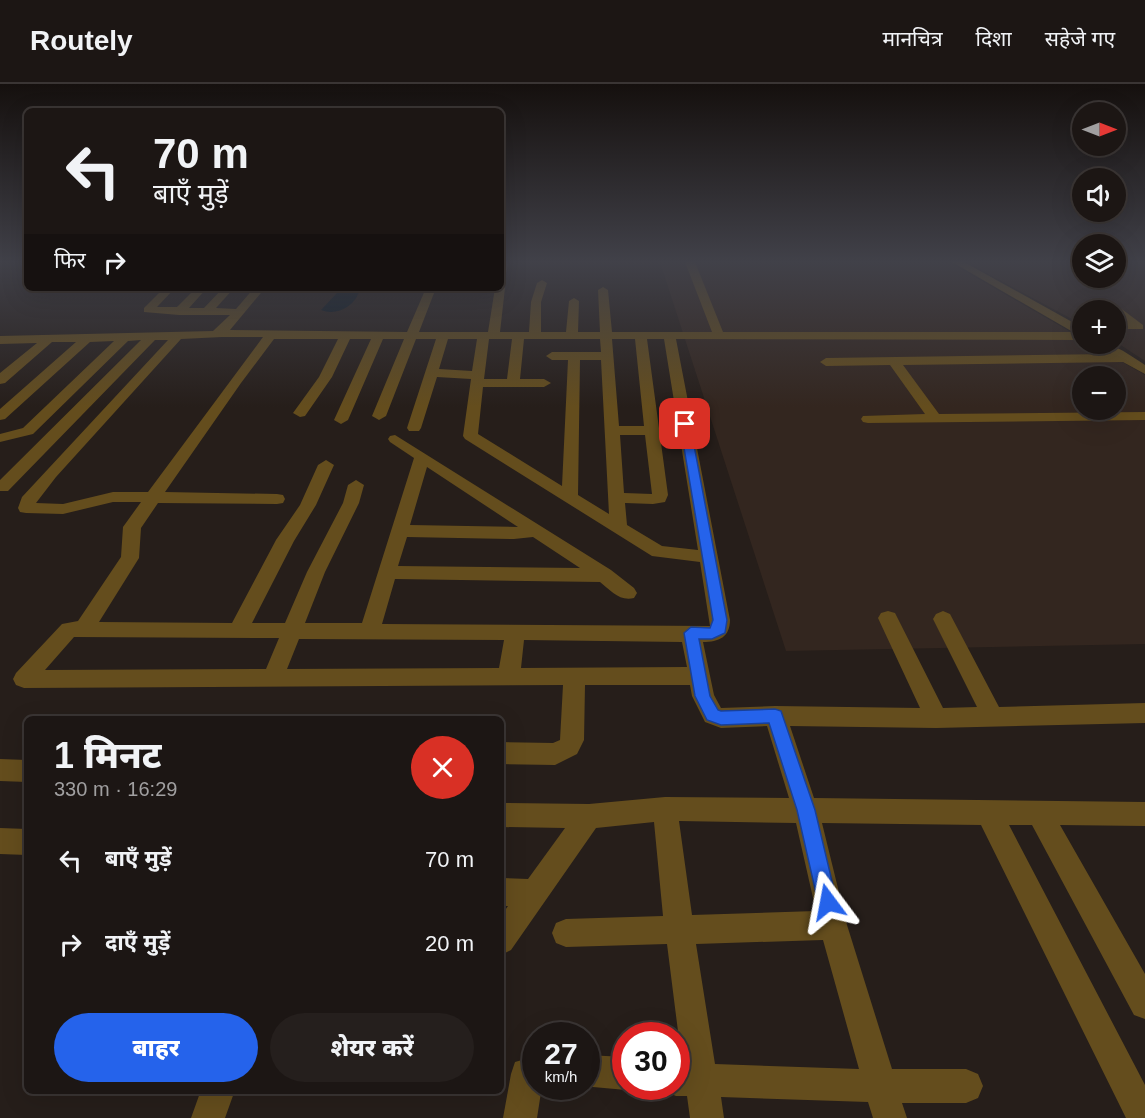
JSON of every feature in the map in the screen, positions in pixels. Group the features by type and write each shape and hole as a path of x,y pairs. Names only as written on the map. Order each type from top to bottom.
{"street":[{"path":"152,310 239,312"},
{"path":"379,416 422,310"},
{"path":"495,310 478,379 470,436 658,552 709,557"},
{"path":"535,335 536,310"},
{"path":"572,335 573,310"},
{"path":"604,310 618,527"},
{"path":"709,310 719,336"},
{"path":"1043,310 1072,327"},
{"path":"220,333 239,312"},
{"path":"1126,316 1139,327 1126,326"},
{"path":"0,340 151,337 220,333 641,336 1072,334"},
{"path":"84,629 125,568 132,551 129,535 255,354 268,337 275,334"},
{"path":"300,413 325,377 346,334"},
{"path":"341,420 379,334"},
{"path":"414,428 444,334"},
{"path":"513,383 518,335"},
{"path":"178,336 50,474 30,497 26,507 63,509 104,498 277,499"},
{"path":"616,498 659,498 654,430 641,336"},
{"path":"669,336 720,630 712,634 69,628 24,679 699,676"},
{"path":"1126,336 1145,336"},
{"path":"0,438 28,430 125,337"},
{"path":"2,487 151,337"},
{"path":"0,416 87,338"},
{"path":"0,380 49,339"},
{"path":"1119,354 1145,369"},
{"path":"552,356 607,356"},
{"path":"570,498 574,356"},
{"path":"826,362 1126,358"},
{"path":"894,361 935,418"},
{"path":"430,374 513,383 544,383"},
{"path":"0,380 41,379"},
{"path":"868,419 1145,416"},
{"path":"612,431 654,430"},
{"path":"395,439 604,575 627,593"},
{"path":"369,632 422,457"},
{"path":"238,630 285,540 308,506 326,465"},
{"path":"273,678 316,572 351,503 356,485"},
{"path":"399,531 514,533 535,531"},
{"path":"387,572 604,575"},
{"path":"888,618 936,718"},
{"path":"943,619 993,717"},
{"path":"509,676 515,633"},
{"path":"691,633 703,696 712,715 721,718 775,716 936,718 1145,713"},
{"path":"504,753 555,754 569,747 572,740 574,675"},
{"path":"775,716 806,810 833,925 890,1118"},
{"path":"0,770 24,771"},
{"path":"665,809 679,929 685,1022"},
{"path":"504,814 589,816 665,809 1145,814"},
{"path":"989,813 1144,1118"},
{"path":"1039,813 1145,1004"},
{"path":"504,936 589,816"},
{"path":"0,842 24,842"},
{"path":"504,892 535,893"},
{"path":"566,933 833,925"},
{"path":"690,1080 882,1086 966,1086"},
{"path":"690,1082 707,1118"},
{"path":"208,1118 217,1094"},
{"path":"520,1118 523,1100"}],"shaded area":[{"path":"676,310 1033,310 1072,333 1072,354 1108,354 1145,375 1145,644 786,651"},
{"path":"1056,310 1072,310 1072,319"},
{"path":"1126,310 1145,310 1145,361 1126,349"}],"route":[{"path":"685,424 720,620 720,630 712,634 691,633 703,696 712,715 721,718 775,716 806,810 828,902"}]}
